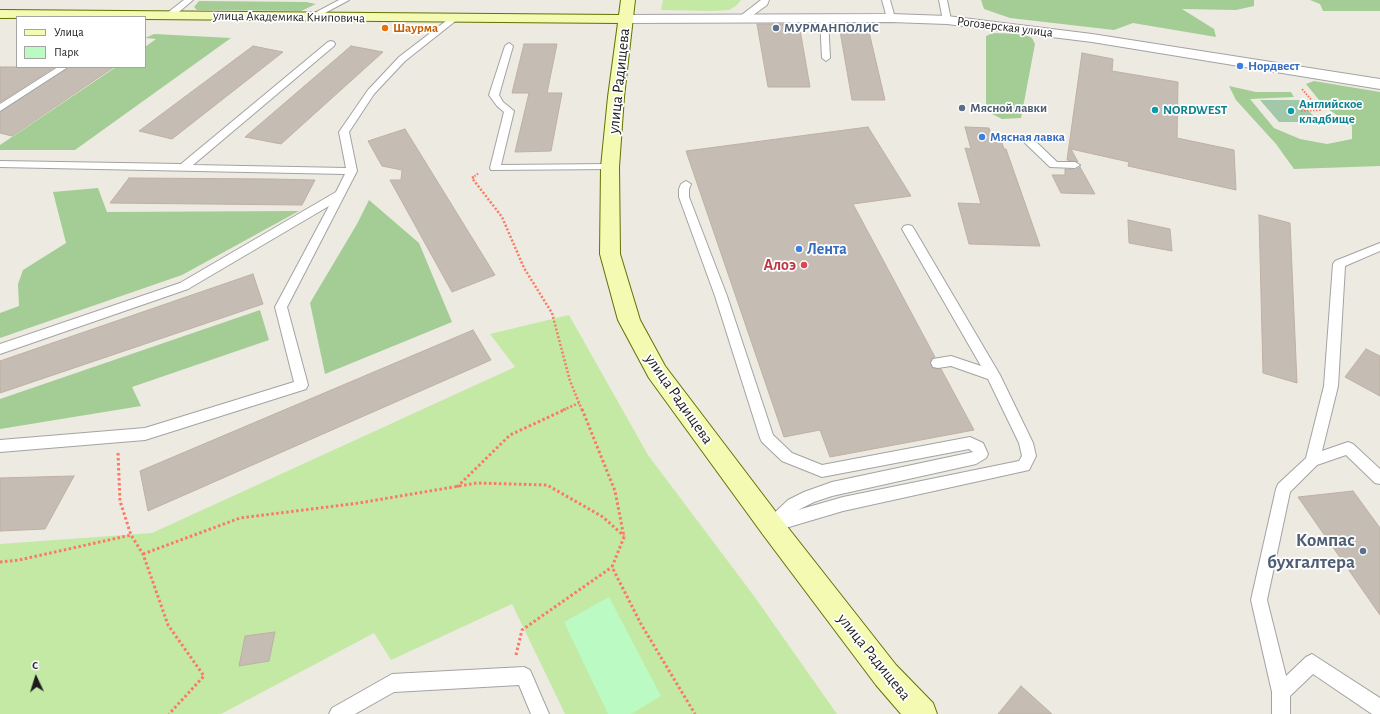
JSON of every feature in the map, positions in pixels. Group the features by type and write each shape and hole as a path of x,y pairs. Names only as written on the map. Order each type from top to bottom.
{"street":[{"name":"улица Академика Книповича","path":"0,14 454,19 627,10"},
{"name":"Рогозерская улица","path":"627,10 742,19 891,18 947,20 1092,38 1380,84"},
{"name":"улица Радищева","path":"627,10 616,97 610,167 610,254 629,320 657,372 886,675 922,714"}],"lane":[{"path":"170,15 189,0"},
{"path":"310,17 345,0"},
{"path":"742,19 764,3 765,0"},
{"path":"886,0 891,18"},
{"path":"943,0 947,20"},
{"path":"824,18 826,58"},
{"path":"0,446 145,434 301,385 281,307 352,172 344,132 371,92 402,59 454,19"},
{"path":"184,168 331,44"},
{"path":"509,46 494,95 500,104 509,111 495,168 610,167"},
{"path":"0,108 62,68"},
{"path":"1029,141 1054,165 1075,165"},
{"path":"0,164 352,172"},
{"path":"686,184 684,189 684,197 721,296 767,438 772,443 788,457 822,471 970,443 978,447 981,454 976,458 832,489 809,497 794,505 773,527"},
{"path":"0,349 184,286 340,194"},
{"path":"773,527 843,504 1024,466 1029,456 1026,443 993,375 908,229"},
{"path":"1312,461 1331,386 1339,264 1380,246"},
{"path":"938,362 951,361 993,375"},
{"path":"1281,714 1281,692 1259,600 1283,489 1312,461 1348,448 1380,478"},
{"path":"1281,692 1312,663 1380,709"},
{"path":"338,714 392,683 524,676 540,714"}],"path":[{"path":"1286,69 1320,110 1301,111"},
{"path":"496,162 472,178 502,217 524,268 552,313 570,381 615,491 624,537 612,567 522,630 512,677"},
{"path":"457,487 510,435 579,404"},
{"path":"118,436 120,501 131,535 143,554 168,624 204,676 169,714"},
{"path":"143,554 240,518 359,503 477,483 547,485 603,517 624,537"},
{"path":"0,562 18,560 131,535"},
{"path":"612,567 641,624 695,714"}],"green space":[{"path":"663,0 741,0 736,6 729,10 713,11 661,10"},
{"path":"981,0 1254,0 1254,6 1236,10 1182,9 1214,29 1216,37 1133,23 1114,30 1010,18 984,9"},
{"path":"1310,0 1380,0 1380,11 1323,11 1320,4"},
{"path":"199,1 306,2 316,4 301,11 197,10 194,7"},
{"path":"993,33 1024,34 1032,38 1035,44 1021,118 1002,119 992,114 986,105 986,36"},
{"path":"154,34 231,38 75,150 0,150 0,145 115,68 146,68 146,46 156,39 146,38"},
{"path":"1314,81 1380,92 1380,166 1294,169 1276,144 1236,100 1229,86 1256,92 1291,92 1294,97 1250,99 1274,128 1300,139 1327,144 1352,139 1352,126 1324,106 1306,84"},
{"path":"1260,100 1299,100 1319,122 1279,122"},
{"path":"98,188 107,212 299,211 182,275 0,338 0,313 19,306 18,284 23,270 66,243 53,192"},
{"path":"369,200 419,243 452,322 325,374 310,303 357,224"},
{"path":"260,310 269,340 132,387 141,406 0,429 0,399"},
{"path":"569,315 648,455 754,596 837,714 565,714 512,604 391,660 374,633 221,714 0,714 0,544 152,533 515,367 490,334"},
{"path":"609,597 661,696 631,714 608,714 564,622"}],"building":[{"path":"757,24 799,24 810,87 768,87"},
{"path":"840,31 869,32 885,100 852,100"},
{"path":"524,44 557,44 547,93 562,93 551,151 515,152 529,93 512,93"},
{"path":"253,46 283,52 172,139 139,131"},
{"path":"351,46 383,52 281,144 245,137"},
{"path":"1082,53 1113,59 1112,71 1178,82 1177,138 1234,150 1236,190 1128,166 1129,162 1071,149 1078,162 1067,160"},
{"path":"0,67 53,68 0,102"},
{"path":"67,68 113,68 12,136 0,133 0,112"},
{"name":"Лента","path":"868,127 911,196 853,204 935,357 932,358 930,362 932,368 941,369 974,430 830,457 820,430 784,437 686,151"},
{"path":"965,127 989,128 992,136 1000,137 1004,149 1006,149 1040,246 969,244 958,203 981,204 965,148 971,149"},
{"path":"405,129 495,275 452,292 390,180 401,180 402,170 382,166 368,141"},
{"path":"1080,167 1095,194 1061,193 1052,175 1065,175 1065,169 1075,170"},
{"path":"129,178 315,180 302,205 110,203"},
{"path":"1259,215 1290,223 1297,383 1263,373"},
{"path":"1128,220 1170,229 1172,251 1129,243"},
{"path":"253,274 263,304 0,393 0,361"},
{"path":"473,330 491,360 148,511 140,471"},
{"path":"1366,349 1380,356 1380,396 1345,377"},
{"path":"74,476 45,529 0,531 0,478"},
{"path":"1353,491 1380,528 1380,615 1298,497"},
{"path":"275,632 269,661 239,666 245,636"},
{"path":"1021,686 1052,714 998,714"}],"place":[{"name":"Шаурма","path":"385,28"},
{"name":"МУРМАНПОЛИС","path":"776,28"},
{"name":"Нордвест","path":"1240,66"},
{"name":"Мясной лавки","path":"962,108"},
{"name":"NORDWEST","path":"1155,110"},
{"name":"Английское кладбище","path":"1291,111"},
{"name":"Мясная лавка","path":"982,137"},
{"name":"Лента","path":"799,249"},
{"name":"Алоэ","path":"804,265"},
{"name":"Компас бухгалтера","path":"1363,551"}]}
